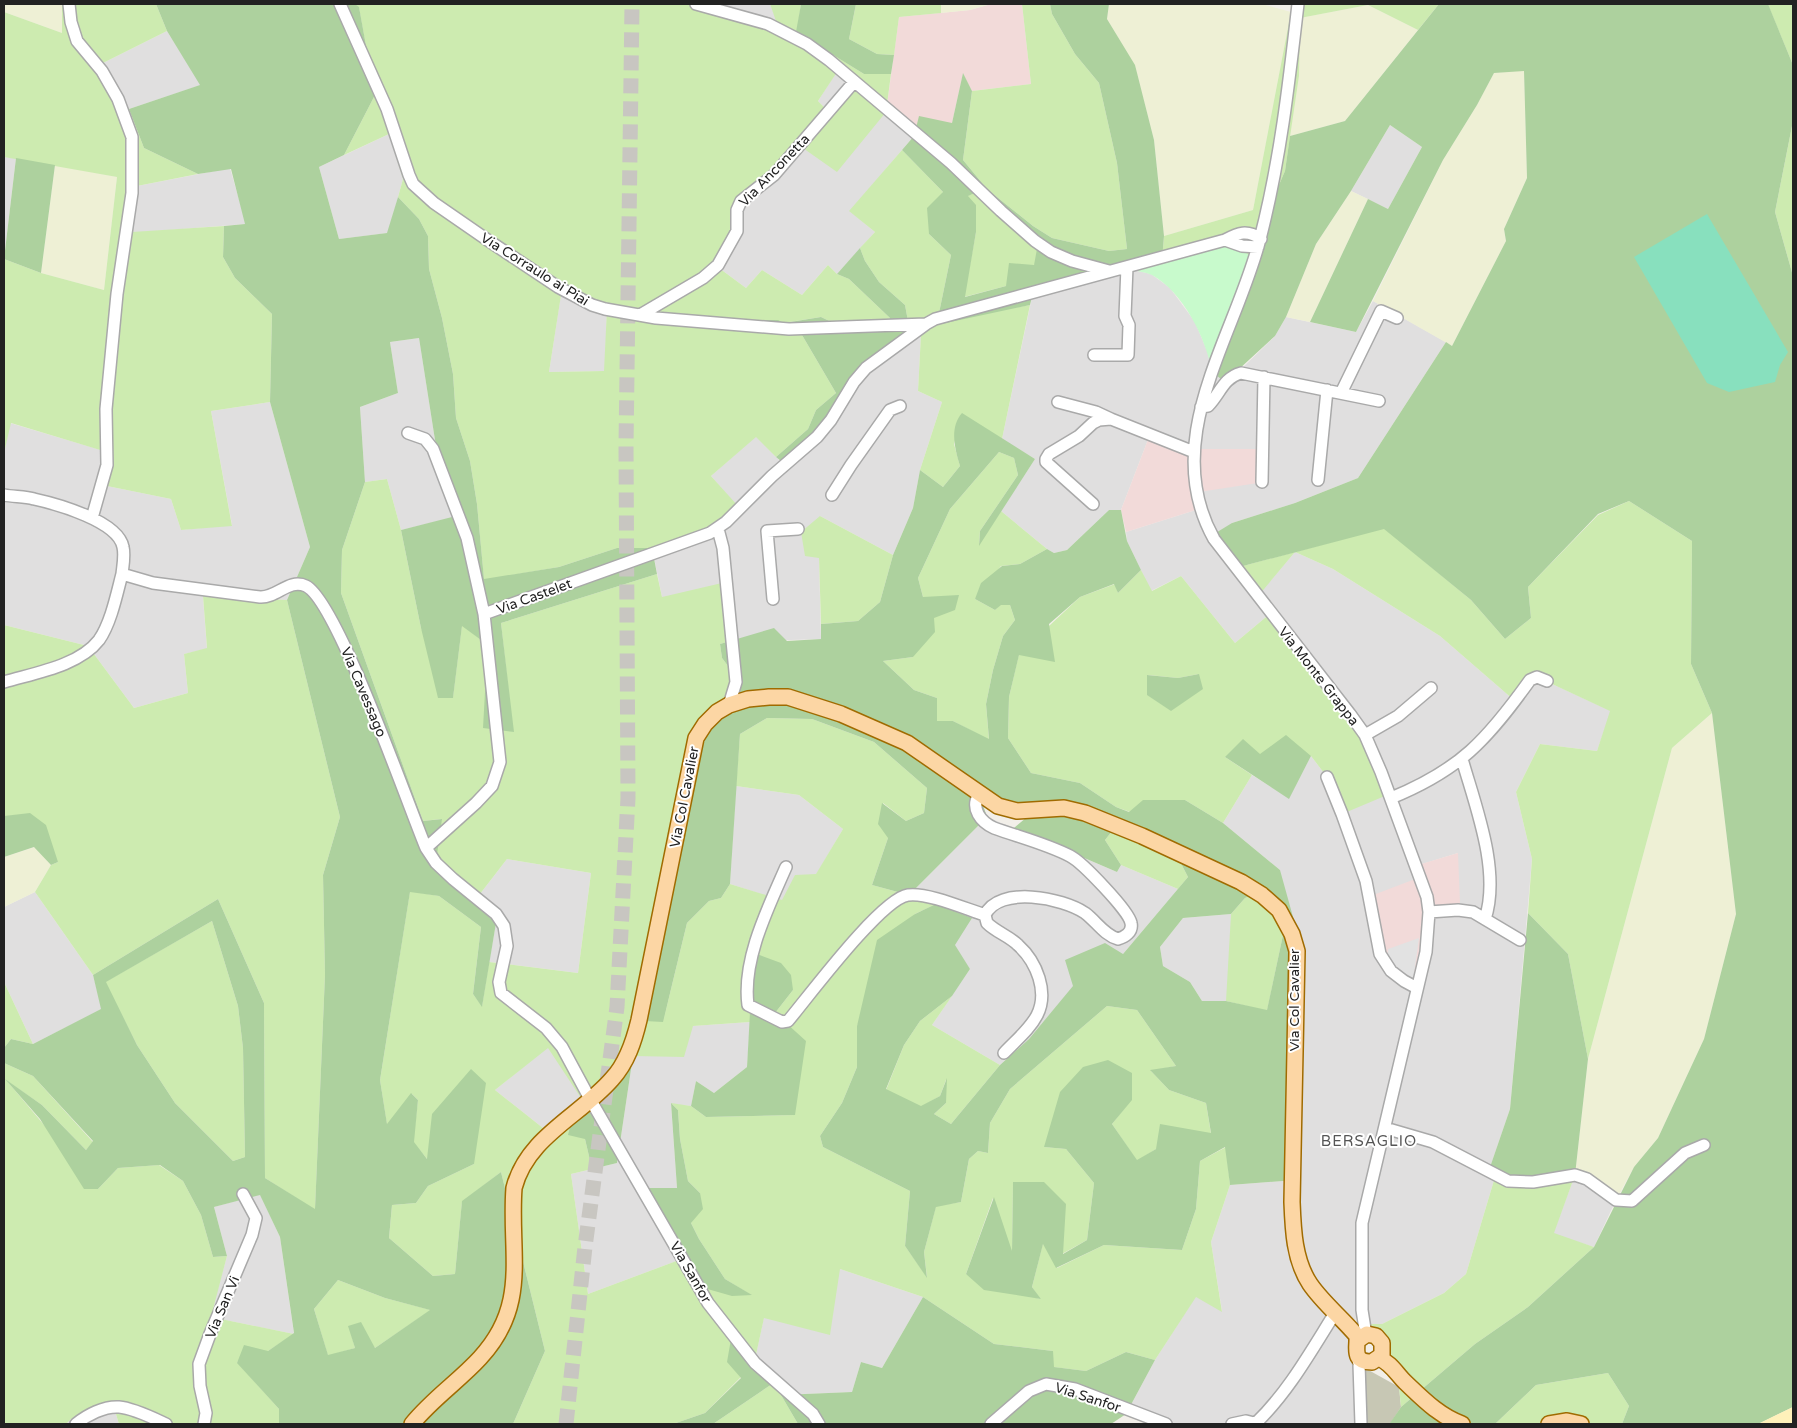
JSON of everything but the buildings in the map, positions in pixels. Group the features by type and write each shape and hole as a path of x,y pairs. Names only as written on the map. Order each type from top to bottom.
{"main road":[{"name":"Via Col Cavalier","path":"412,1424 481,1357 498,1335 507,1316 513,1295 513,1203 517,1175 539,1144 613,1079 627,1056 635,1037 696,738 705,724 717,712 729,705 748,699 779,696 841,714 907,743 998,806 1011,810 1064,808 1086,813 1142,836 1241,882 1262,895 1279,910 1292,934 1297,951 1292,1202 1293,1226 1304,1273 1316,1292 1434,1409 1462,1424"},
{"path":"1549,1424 1567,1421 1581,1424"}],"street":[{"path":"70,4 71,22 77,41 102,71 118,99 132,137 132,193 117,294 106,409 108,465 92,518"},
{"name":"Via Corraulo ai Piai","path":"340,4 387,110 413,184 434,203 558,287 599,307 656,318 789,329 926,324"},
{"path":"696,4 753,19 781,29 820,53 951,163 1035,241 1051,252 1072,261 1111,271"},
{"name":"Via Monte Grappa","path":"1298,4 1279,155 1260,243 1201,406 1194,452 1196,492 1202,515 1214,539 1345,707 1364,735 1424,884 1429,912 1426,952 1362,1223 1368,1342 1360,1377 1362,1424"},
{"name":"Via Anconetta","path":"640,315 702,278 718,266 737,231 737,210 741,202 774,175 854,82"},
{"path":"926,324 935,319 1225,240 1242,246 1260,243"},
{"path":"1094,355 1128,355 1129,325 1125,316 1127,267"},
{"path":"1342,393 1381,310 1397,318"},
{"name":"Via Castelet","path":"408,433 425,439 433,449 467,538 484,614 718,529 824,429 854,382 866,368 926,324"},
{"path":"1201,406 1205,407 1210,404 1225,382 1235,375 1246,373 1379,401"},
{"path":"1262,482 1264,377"},
{"path":"1318,480 1327,390"},
{"path":"1058,402 1096,412 1194,452"},
{"path":"832,495 890,410 900,406"},
{"path":"1092,504 1046,462 1046,459 1049,454 1079,436 1094,423 1099,420 1111,419"},
{"path":"4,495 33,498 92,518 105,525 119,538 123,546 122,574 103,634 88,651 66,663 4,682"},
{"path":"718,529 723,548 736,682 729,705"},
{"path":"773,599 767,531 798,529"},
{"name":"Via Cavessago","path":"122,574 153,583 260,598 268,597 293,584 304,585 310,588 320,599 340,636 385,742 426,848 436,863 496,914 504,926 507,946 499,982 501,993 536,1018 555,1037 567,1055 590,1100"},
{"path":"426,848 492,786 500,762 484,614"},
{"path":"1390,798 1438,776 1462,759 1483,741 1530,680 1538,677 1547,681"},
{"path":"1364,735 1398,716 1430,688"},
{"path":"1462,759 1478,812 1487,856 1490,903 1485,919"},
{"path":"1327,777 1366,881 1380,954 1391,971 1417,988"},
{"path":"979,794 975,807 978,816 985,823 1072,857 1090,872 1126,914 1132,927 1127,935 1118,939 1114,938 1077,909 1051,900 1032,897 1004,899 990,906 985,915 986,920 990,925 1017,944 1031,960 1038,973 1042,990 1042,1006 1039,1012 1030,1026 1004,1053"},
{"path":"786,868 764,916 753,951 746,994 748,1005 782,1022 788,1021 873,919 901,897 921,895 985,915"},
{"path":"1429,912 1462,910 1477,914 1520,940"},
{"name":"Via Sanfor","path":"590,1100 708,1303 754,1363 813,1414 818,1424"},
{"path":"1385,1128 1433,1142 1508,1181 1533,1182 1575,1175 1587,1179 1616,1200 1632,1201 1685,1153 1704,1145"},
{"name":"Via San Vi","path":"204,1424 206,1413 200,1386 199,1364 252,1235 256,1218 243,1194"},
{"path":"1232,1424 1246,1421 1257,1424 1274,1406 1338,1315"},
{"name":"Via Sanfor","path":"990,1424 1029,1391 1046,1384 1074,1390 1166,1424"},
{"path":"76,1424 97,1411 118,1407 147,1415 166,1424"}],"shaded area":[{"path":"4,4 62,4 62,33 4,12"},
{"path":"711,4 770,4 777,21"},
{"path":"941,4 991,4 970,10 941,13"},
{"path":"991,4 1022,4 1031,84 972,91 963,74 952,123 914,136 886,112 899,17 970,10"},
{"path":"1109,4 1262,4 1291,12 1253,210 1164,236 1154,140 1135,66 1107,19"},
{"path":"1368,5 1418,30 1345,121 1290,136 1299,76 1299,18"},
{"path":"167,31 201,85 129,109 103,63"},
{"path":"839,68 855,82 829,112 818,101"},
{"path":"1524,70 1527,178 1504,229 1506,241 1452,346 1373,301 1443,160 1477,105 1494,73"},
{"path":"886,112 914,136 850,211 875,232 837,274 828,265 802,295 762,270 746,288 719,268 744,202 799,146"},
{"path":"1390,125 1422,147 1388,209 1351,191"},
{"path":"389,134 403,179 388,233 339,239 319,167"},
{"path":"4,157 16,158 4,259"},
{"path":"55,165 117,177 104,290 41,273"},
{"path":"230,168 246,224 131,233 137,186"},
{"path":"1351,191 1368,199 1310,322 1286,317 1316,244"},
{"path":"1129,269 1151,274 1170,288 1195,322 1208,353 1212,372 1235,375 1275,336 1286,317 1356,332 1373,301 1446,342 1358,478 1295,503 1232,523 1259,594 1295,552 1333,569 1440,636 1515,701 1537,677 1611,711 1597,751 1540,744 1516,792 1532,859 1510,1109 1488,1173 1495,1177 1466,1274 1444,1293 1382,1324 1367,1324 1365,1309 1355,1320 1343,1314 1353,1339 1359,1424 1159,1424 1126,1414 1155,1360 1196,1296 1222,1311 1211,1242 1230,1185 1296,1180 1280,870 1223,823 1252,775 1289,798 1311,756 1327,777 1272,612 1235,643 1181,576 1151,591 1127,541 1126,532 1202,508 1197,449 1149,437 1121,510 1109,510 1067,550 1054,553 1047,549 1001,511 1035,459 1002,439 1032,297","holes":["1458,853 1431,913 1419,865"]},
{"path":"562,288 607,308 605,371 549,372"},
{"path":"921,334 918,391 942,402 920,470 913,508 893,555 820,516 821,639 727,642 662,597 652,548 737,506 711,476 756,436 781,462 882,354"},
{"path":"419,338 435,440 456,517 401,530 387,479 365,482 360,407 398,393 390,342"},
{"path":"270,402 310,547 287,600 203,597 207,649 184,654 188,693 134,708 88,646 4,625 4,453 10,423 111,453 107,486 171,499 181,530 232,525 211,411"},
{"path":"1149,437 1197,449 1260,449 1258,483 1199,492 1202,508 1126,532 1121,510"},
{"path":"1712,713 1736,914 1704,1039 1658,1138 1634,1167 1616,1200 1575,1175 1588,1059 1672,748"},
{"path":"736,786 799,795 843,829 816,875 783,901 730,884"},
{"path":"987,817 1117,872 1121,865 1178,889 1123,954 1074,986 1029,1039 1000,1065 932,1025 970,969 909,895"},
{"path":"35,847 51,865 35,892 4,907 4,857"},
{"path":"1458,853 1460,904 1454,912 1431,913 1418,992 1385,967 1368,897 1423,876 1418,865"},
{"path":"507,859 591,873 578,973 489,962 496,923 473,903"},
{"path":"35,892 93,975 102,1009 33,1044 4,982 4,907"},
{"path":"1231,914 1232,979 1226,1001 1202,1001 1190,982 1163,966 1160,947 1183,918"},
{"path":"1419,938 1413,982 1397,971 1387,960 1388,949"},
{"path":"750,1022 747,1067 714,1093 696,1081 691,1106 671,1104 677,1188 641,1188 679,1260 588,1294 571,1174 617,1163 633,1056 692,1026"},
{"path":"548,1047 582,1098 543,1128 495,1090"},
{"path":"1575,1175 1616,1200 1594,1247 1553,1234"},
{"path":"260,1194 280,1237 294,1334 210,1317 227,1256 214,1207"},
{"path":"840,1269 923,1297 882,1368 861,1362 852,1392 781,1395 754,1364 764,1317"},
{"path":"1354,1362 1399,1387 1401,1407 1390,1424 1359,1424"},
{"path":"112,1401 119,1424 66,1424 71,1419"}],"green space":[{"path":"62,4 156,4 167,31 103,63 129,109 144,148 198,174 137,186 132,232 224,226 223,257 235,278 272,314 270,402 211,411 232,526 181,530 171,499 107,486 110,453 11,423 4,453 4,259 41,273 104,290 117,177 4,157 4,12 62,33"},
{"path":"156,4 355,4 359,7 375,95 344,155 319,167 339,239 387,233 398,197 419,219 428,236 429,269 442,318 453,374 456,418 470,461 477,504 484,579 559,567 617,548 652,548 657,574 501,623 514,732 483,728 486,674 481,640 462,626 453,698 438,698 421,628 401,530 456,516 435,440 419,338 390,342 398,393 360,407 365,482 342,550 341,593 423,821 442,819 435,869 496,923 482,1007 473,994 481,927 439,896 410,892 380,1080 387,1124 411,1093 418,1100 414,1142 427,1159 432,1114 471,1069 486,1083 474,1164 428,1186 416,1203 392,1205 389,1238 433,1276 455,1274 462,1201 501,1172 545,1351 513,1424 279,1424 279,1409 237,1363 244,1345 268,1351 294,1333 280,1237 260,1195 214,1207 227,1256 213,1257 201,1215 183,1181 160,1165 118,1168 98,1189 84,1189 40,1119 5,1079 42,1105 86,1150 93,1141 33,1076 4,1063 4,1048 11,1039 33,1044 101,1009 93,975 218,899 264,1003 265,1178 315,1209 325,975 323,875 340,817 287,600 310,547 270,402 272,314 235,278 223,257 224,226 245,224 231,169 198,174 144,148 129,109 200,85 167,31","holes":["212,921 238,1006 243,1048 245,1157 233,1161 175,1103 137,1045 106,982","338,1280 385,1298 430,1310 375,1348 361,1322 348,1326 355,1348 328,1355 314,1309"]},
{"path":"355,4 711,4 776,21 770,4 801,4 797,32 864,74 891,74 886,112 837,172 800,146 744,202 719,268 746,288 762,270 802,295 828,265 837,274 849,279 890,318 884,327 848,330 821,317 783,323 753,331 802,335 836,393 816,410 808,429 776,457 756,437 711,476 738,506 716,525 652,548 617,548 559,567 484,580 477,504 470,461 456,418 453,374 442,318 429,269 428,236 419,219 398,197 403,179 389,134 344,155 375,95 359,8","holes":["839,69 855,82 829,112 818,101","562,289 607,308 604,371 549,372"]},
{"path":"801,4 856,4 849,39 877,54 894,55 891,74 864,74 796,32"},
{"path":"856,4 941,4 941,13 899,17 894,55 877,54 849,39"},
{"path":"1022,4 1050,4 1052,14 1075,54 1099,83 1117,163 1127,249 1109,251 1052,238 1033,226 987,189 963,160 972,91 1031,84"},
{"path":"1050,4 1109,4 1107,19 1135,65 1154,140 1164,236 1162,260 1032,297 1030,305 941,324 939,313 951,255 929,234 927,208 943,192 902,150 914,136 919,116 952,123 963,73 972,91 963,160 987,189 1033,226 1052,238 1109,251 1127,249 1117,163 1099,83 1075,54 1052,14","holes":["975,193 1037,249 1034,265 1009,263 1006,286 965,297 976,232 976,205 968,196"]},
{"path":"1300,4 1439,4 1418,30 1368,5 1300,18 1299,76 1285,171 1272,201 1253,260 1162,260 1164,236 1253,210 1291,12 1299,17"},
{"path":"1439,4 1768,4 1793,65 1793,121 1775,212 1793,276 1793,1407 1758,1424 1622,1424 1629,1406 1608,1373 1536,1385 1495,1424 1388,1424 1401,1407 1475,1344 1528,1307 1594,1247 1634,1167 1658,1138 1704,1039 1736,914 1712,713 1691,664 1692,541 1629,501 1598,514 1528,587 1531,618 1505,639 1471,600 1384,529 1239,567 1214,534 1232,523 1295,503 1358,478 1446,342 1452,346 1506,241 1504,229 1527,178 1524,71 1494,73 1477,105 1443,160 1356,332 1310,322 1368,199 1388,209 1422,147 1390,125 1351,191 1316,244 1286,317 1275,336 1225,382 1212,372 1272,201 1285,171 1290,136 1345,121"},
{"path":"1793,4 1793,65 1768,5"},
{"path":"1793,121 1793,276 1775,212"},
{"path":"902,150 943,192 929,234 951,255 939,313 1007,309 1030,305 1002,439 962,414 954,444 960,466 943,487 920,470 942,402 918,391 921,334 910,332 905,305 879,282 865,261 860,248 875,232 849,211"},
{"path":"16,158 55,165 41,273 4,259"},
{"path":"975,193 1049,246 1034,265 1006,286 964,297 976,232 967,196"},
{"path":"1707,214 1788,352 1780,365 1775,382 1729,392 1707,383 1634,257"},
{"path":"1224,245 1244,251 1251,257 1212,372 1199,331 1183,304 1174,293 1152,275 1129,269"},
{"path":"860,248 865,261 879,282 905,305 910,332 882,354 808,440 782,462 776,457 808,429 816,410 836,393 802,335 753,330 754,320 778,320 784,323 821,317 848,330 884,327 890,318 849,279 837,274"},
{"path":"962,413 1035,459 979,546 980,531 1018,475 1014,458 999,452 950,509 918,578 923,597 959,595 955,610 934,618 935,632 913,657 883,661 914,690 937,698 937,721 953,721 989,739 986,704 993,670 1003,636 1015,620 1010,605 1001,605 995,610 975,599 981,583 1002,566 1020,564 1047,549 1054,553 1067,550 1109,510 1121,510 1127,541 1141,570 1118,593 1114,584 1080,597 1049,624 1055,662 1019,655 1009,697 1008,738 1031,773 1080,783 1116,807 1129,812 1143,800 1185,800 1223,823 1280,870 1298,935 1296,1180 1230,1185 1225,1147 1200,1161 1196,1209 1182,1250 1104,1245 1056,1268 1043,1244 1032,1287 1041,1299 984,1290 966,1274 994,1197 1012,1251 1013,1182 1044,1182 1066,1204 1063,1254 1087,1240 1094,1183 1066,1149 1044,1147 1060,1092 1083,1067 1108,1060 1132,1073 1132,1100 1112,1124 1137,1160 1156,1149 1160,1124 1211,1133 1206,1103 1169,1090 1150,1070 1176,1066 1137,1010 1107,1006 1010,1089 990,1123 988,1153 978,1151 969,1159 961,1202 936,1207 924,1252 927,1278 905,1246 910,1191 823,1147 820,1136 842,1103 857,1067 857,1026 877,940 915,914 936,904 972,918 955,945 970,969 952,996 920,1021 904,1045 886,1089 921,1106 940,1096 947,1078 946,1103 934,1114 951,1124 1000,1065 1029,1039 1073,986 1065,960 1105,943 1123,954 1188,877 1170,842 1120,821 1105,840 1121,865 1117,872 1014,828 1027,817 977,787 987,817 909,895 872,885 888,838 878,824 882,803 906,821 924,813 927,788 874,742 812,719 767,718 740,734 730,884 721,898 709,901 687,923 663,1022 645,1021 701,745 713,724 731,712 740,682 722,658 720,644 774,628 787,641 821,639 821,624 858,621 880,602 893,555 913,508 920,470 943,487 960,466 954,439 958,419","holes":["1264,890 1283,935 1267,1010 1226,1001 1202,1001 1190,982 1163,966 1160,947 1183,918 1231,914 1245,898"]},
{"path":"999,452 1014,458 1018,475 980,531 979,544 1001,511 1047,549 1020,564 1001,566 975,599 995,610 1001,604 1010,605 1015,620 1003,636 993,670 986,704 989,740 953,721 937,721 937,698 914,690 883,661 913,657 923,597 918,578 950,509"},
{"path":"387,479 401,530 421,628 453,697 462,625 480,639 486,674 513,732 501,623 657,574 662,597 722,583 727,642 720,644 722,658 740,682 663,1022 687,923 709,901 721,898 730,884 782,900 795,875 816,874 843,829 799,795 736,786 740,734 767,718 812,719 874,742 927,788 924,813 906,821 883,803 888,838 872,885 936,904 915,914 857,1026 857,1067 842,1103 820,1136 823,1147 910,1191 905,1246 927,1277 924,1252 936,1206 961,1202 969,1159 978,1151 988,1153 990,1123 1010,1089 1107,1006 1137,1010 1176,1066 1151,1071 1169,1090 1206,1103 1211,1134 1156,1149 1137,1161 1112,1124 1131,1100 1044,1147 1066,1149 1094,1183 1087,1240 1062,1254 1013,1182 1012,1253 993,1198 966,1274 1040,1299 1032,1287 1043,1243 1057,1268 1104,1245 1182,1250 1196,1209 1200,1161 1226,1147 1230,1185 1211,1242 1222,1312 1196,1297 1155,1360 1126,1352 1086,1371 1053,1367 1053,1351 994,1344 923,1297 840,1269 830,1335 764,1318 754,1364 705,1413 673,1424 513,1424 545,1351 501,1172 462,1202 455,1274 433,1276 389,1238 392,1205 416,1203 428,1186 474,1164 428,1160 413,1142 418,1100 412,1094 387,1125 380,1080 410,891 439,896 481,927 473,994 482,1006 489,962 578,973 591,873 507,859 473,903 434,869 441,819 423,821 341,593 342,550 365,482","holes":["757,954 793,990 775,1013 795,1115 706,1117 691,1106 671,1103 678,1110 680,1139 688,1181 700,1193 691,1223 725,1279 751,1295 679,1260 588,1294 571,1174 592,1169 585,1139 633,1056 684,1057 693,1026 750,1022","548,1048 581,1098 543,1128 495,1090"]},
{"path":"1629,501 1692,541 1691,664 1712,713 1672,748 1588,1059 1568,954 1528,913 1532,859 1516,792 1540,744 1597,751 1610,711 1537,677 1515,701 1440,636 1333,569 1295,552 1259,595 1239,567 1384,528 1471,600 1505,639 1531,618 1528,587 1598,515"},
{"path":"820,516 893,555 880,602 858,621 821,624 819,558 805,556 801,532"},
{"path":"1141,570 1152,591 1181,576 1235,643 1272,612 1349,708 1392,793 1342,814 1327,777 1311,756 1259,754 1225,757 1252,775 1223,823 1185,800 1130,812 1116,807 1080,783 1031,773 1008,738 1009,697 1019,654 1080,597 1115,584 1118,593","holes":["1199,674 1147,695 1148,675 1178,678"]},
{"path":"203,596 287,600 340,817 323,875 325,975 315,1210 265,1178 264,1003 218,899 93,975 35,892 51,865 58,862 4,816 4,625 88,646 134,708 188,693 184,654 207,648"},
{"path":"1199,674 1203,689 1171,711 1147,695 1147,675 1178,678"},
{"path":"1286,735 1311,756 1289,799 1225,757 1243,739 1260,754"},
{"path":"30,813 46,825 58,862 51,865 34,847 4,857 4,816"},
{"path":"1120,821 1170,842 1188,877 1178,889 1121,865 1105,840"},
{"path":"1264,890 1283,935 1267,1011 1226,1001 1231,914 1245,898"},
{"path":"1528,913 1568,954 1588,1059 1575,1175 1533,1182 1488,1173 1510,1109"},
{"path":"212,921 238,1006 243,1048 245,1157 233,1161 175,1103 137,1045 105,982"},
{"path":"757,954 781,963 791,975 793,990 775,1013 806,1041 795,1115 706,1117 691,1106 696,1081 714,1093 747,1067 751,994"},
{"path":"4,982 33,1044 11,1039 4,1048"},
{"path":"952,996 932,1025 1000,1065 951,1124 934,1114 946,1103 946,1080 940,1096 921,1107 886,1090 904,1045 920,1021"},
{"path":"633,1056 617,1163 592,1169 585,1139 568,1135 571,1123"},
{"path":"4,1063 33,1076 93,1142 86,1150 42,1105 7,1081 98,1189 118,1168 159,1165 183,1181 201,1215 213,1257 227,1256 211,1317 294,1334 268,1351 237,1362 279,1409 279,1424 119,1424 112,1401 71,1419 66,1424 4,1424"},
{"path":"671,1103 678,1110 680,1139 688,1181 700,1193 703,1209 691,1223 725,1279 752,1295 732,1296 704,1288 640,1188 677,1188"},
{"path":"1575,1175 1554,1233 1594,1247 1528,1307 1475,1344 1401,1407 1397,1367 1388,1345 1367,1324 1382,1324 1444,1293 1466,1274 1495,1177"},
{"path":"338,1280 385,1298 431,1310 375,1348 349,1326 355,1348 328,1356 314,1309"},
{"path":"923,1297 994,1344 1053,1351 1054,1367 1086,1371 1126,1352 1155,1360 1126,1414 1111,1424 798,1424 781,1395 852,1392 861,1362 882,1368"},
{"path":"731,1339 772,1384 713,1424 673,1424 705,1413 741,1378 727,1362"},
{"path":"1608,1373 1629,1406 1622,1424 1495,1424 1536,1385"},
{"path":"772,1384 781,1395 798,1424 713,1424"}],"sand":[{"path":"1793,1407 1793,1424 1758,1424"}],"tunnel":[{"path":"566,1424 585,1247 617,1007 628,798 626,446 632,4"}],"district":[{"name":"BERSAGLIO","path":"1369,1141"}]}
